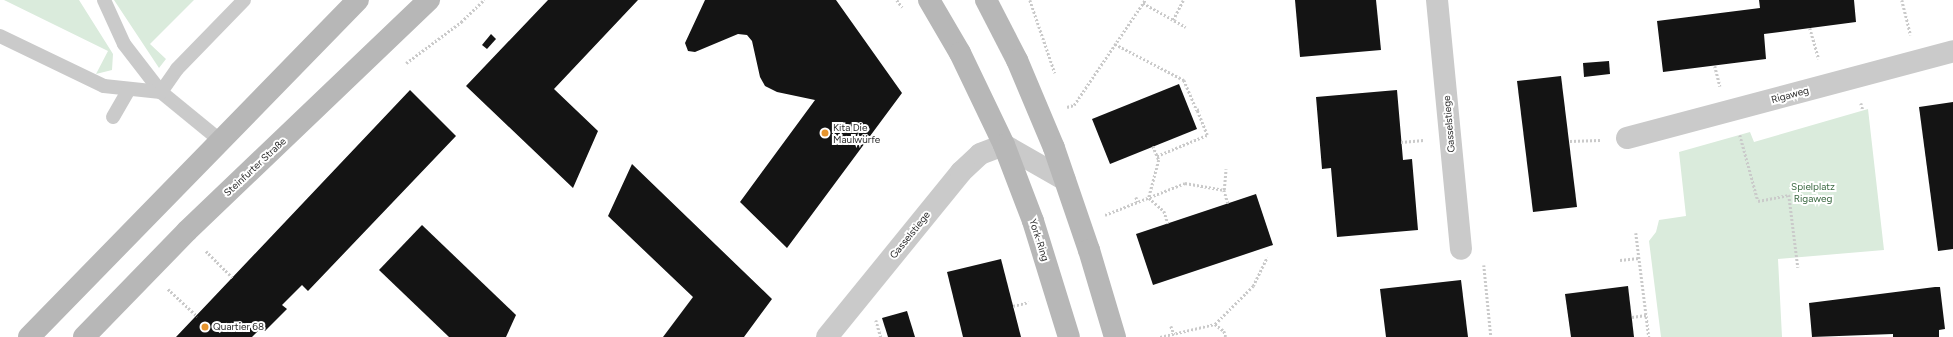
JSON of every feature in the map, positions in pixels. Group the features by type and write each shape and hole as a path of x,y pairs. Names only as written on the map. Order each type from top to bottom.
{"main road":[{"path":"29,337 222,142 358,0"},
{"name":"Steinfurter Straße","path":"84,337 187,231 429,0"},
{"name":"York-Ring","path":"929,0 960,54 1004,145 1033,221 1069,337"},
{"path":"986,0 1023,74 1065,180 1081,224 1114,337"}],"street":[{"name":"Gasselstiege","path":"1438,0 1461,249"},
{"name":"Rigaweg","path":"1627,138 1953,51"},
{"path":"1004,145 1065,180"},
{"name":"Gasselstiege","path":"827,337 961,172 980,154 1004,145"}],"lane":[{"path":"104,0 124,44 161,92 222,142"},
{"path":"161,92 177,69 244,0"},
{"path":"0,36 104,86 161,92"},
{"path":"113,117 129,88"}],"path":[{"path":"1030,0 1057,80"},
{"path":"1173,20 1184,0"},
{"path":"1902,0 1917,61"},
{"path":"1063,101 1065,108 1074,105 1144,2 1186,27"},
{"path":"1810,28 1826,85"},
{"path":"1115,44 1184,80 1207,135 1157,156"},
{"path":"1197,110 1201,109"},
{"path":"1733,110 1758,201 1789,195 1798,267"},
{"path":"1149,198 1159,160 1153,146"},
{"path":"1226,169 1224,190 1228,203"},
{"path":"1081,224 1185,183 1224,190"},
{"path":"1136,198 1138,202"},
{"path":"1149,198 1164,211 1168,223"},
{"path":"1636,233 1649,337"},
{"path":"204,249 233,278"},
{"path":"1160,337 1215,324 1253,286 1267,257"},
{"path":"1620,260 1639,258"},
{"path":"1484,260 1491,337"},
{"path":"166,287 197,316"},
{"path":"1632,317 1646,315"},
{"path":"876,320 881,337"},
{"path":"1215,324 1224,331 1226,337"},
{"path":"1171,326 1174,334"}],"green space":[{"path":"4,0 79,0 113,54 112,70 96,74 108,51"},
{"path":"114,0 194,0 150,44 166,59 159,68"},
{"name":"Spielplatz Rigaweg","path":"1868,109 1884,250 1778,259 1782,337 1661,337 1649,241 1656,232 1659,220 1686,216 1679,152 1750,132 1754,142"}],"building":[{"path":"548,0 638,0 554,89 598,131 573,188 466,86"},
{"path":"705,0 836,0 902,93 787,248 740,202 815,100 777,92 765,86 760,77 752,41 747,35 738,34 695,52 688,51 685,43"},
{"path":"1295,0 1376,0 1381,50 1300,57"},
{"path":"1759,0 1854,0 1856,22 1764,34 1766,59 1663,72 1657,21 1760,8"},
{"path":"491,34 496,39 487,49 482,45"},
{"path":"1609,61 1610,74 1584,77 1583,63"},
{"path":"1561,76 1577,207 1533,212 1517,81"},
{"path":"1179,84 1197,129 1110,164 1092,119"},
{"path":"410,90 456,136 308,291 302,285 282,305 287,309 265,331 261,328 252,337 176,337"},
{"path":"1397,90 1403,160 1412,159 1418,230 1337,237 1331,168 1322,169 1316,97"},
{"path":"1953,102 1953,249 1938,251 1919,107"},
{"path":"632,164 772,299 744,337 663,337 693,297 608,216"},
{"path":"1256,194 1273,245 1153,285 1136,234"},
{"path":"422,225 516,315 506,337 449,337 379,270"},
{"path":"1001,259 1021,337 963,337 947,272"},
{"path":"1461,280 1468,337 1386,337 1380,289"},
{"path":"1628,286 1634,337 1571,337 1565,294"},
{"path":"1940,287 1945,329 1939,330 1939,337 1893,337 1893,334 1812,337 1809,303"},
{"path":"907,311 915,337 888,337 882,318"}],"place":[{"name":"Kita Die Maulwürfe","path":"825,133"},
{"name":"Quartier 68","path":"205,327"}]}
